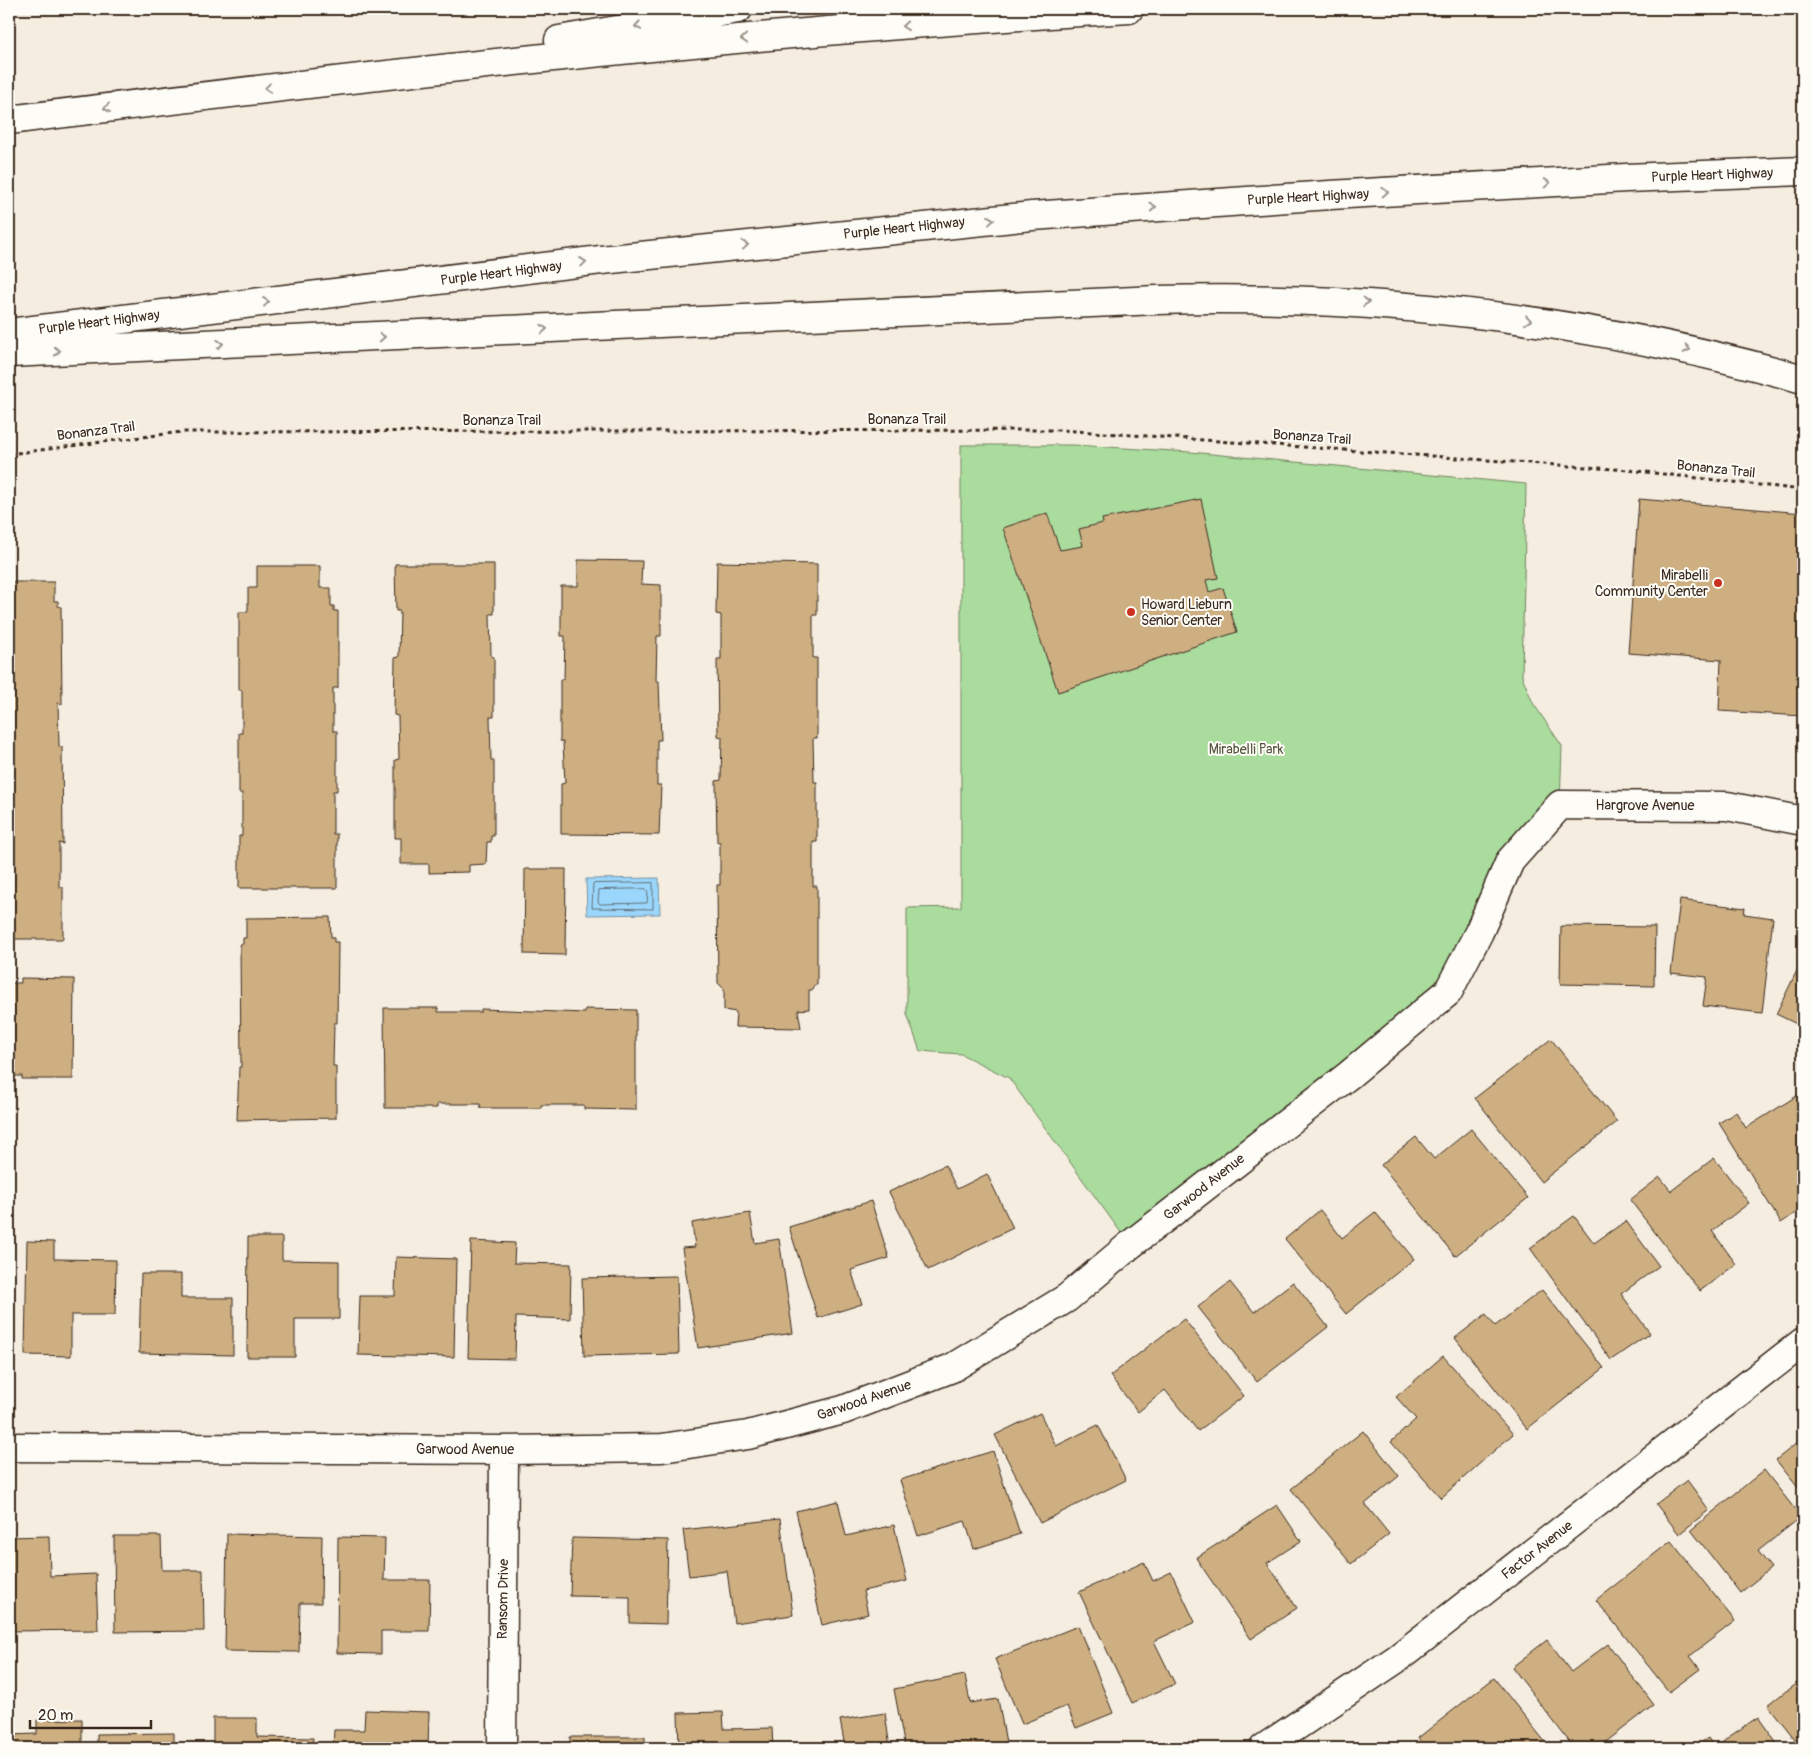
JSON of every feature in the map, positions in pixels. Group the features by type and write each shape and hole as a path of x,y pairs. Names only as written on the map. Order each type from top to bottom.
{"main road":[{"path":"316,82 738,9"},
{"path":"9,120 316,82 672,46 1129,9"},
{"name":"Purple Heart Highway","path":"9,333 601,260 1032,216 1340,194 1626,178 1803,171"},
{"path":"9,353 1147,300 1288,298 1386,304 1547,322 1701,352 1803,379"},
{"name":"Hargrove Avenue","path":"1510,861 1560,805 1727,806 1803,821"},
{"name":"Garwood Avenue","path":"9,1447 504,1450 662,1448 748,1436 843,1410 952,1368 1067,1298 1130,1245 1349,1075 1448,992 1479,932 1510,861"},
{"name":"Factor Avenue","path":"1264,1748 1398,1658 1803,1342"},
{"name":"Ransom Drive","path":"502,1748 504,1450"}],"path":[{"name":"Bonanza Trail","path":"9,454 181,432 1062,430 1628,470 1803,490"}],"green space":[{"name":"Mirabelli Park","path":"961,445 1073,445 1190,452 1526,484 1522,676 1533,703 1562,746 1560,805 1510,861 1448,992 1130,1245 1009,1078 961,1054 920,1051 907,1014 907,908 961,907"}],"water":[{"path":"659,878 660,914 587,915 586,879"}],"building":[{"name":"Howard Lieburn Senior Center","path":"1201,499 1218,578 1206,580 1209,592 1223,588 1237,632 1058,692 1003,528 1047,513 1060,550 1083,546 1079,529 1103,523 1102,519"},
{"name":"Mirabelli Community Center","path":"1639,499 1803,513 1803,716 1719,711 1721,660 1628,653"},
{"path":"578,560 642,561 641,584 661,585 661,636 657,636 656,681 659,681 661,740 657,740 657,785 661,785 659,835 561,834 561,784 565,783 563,742 560,741 560,680 564,679 565,636 561,636 561,586 578,586"},
{"path":"717,562 817,564 817,615 813,615 813,658 817,658 817,738 813,738 814,782 817,782 817,842 813,842 813,886 817,886 817,985 814,985 813,990 809,990 809,1009 798,1010 801,1028 735,1027 736,1012 724,1010 724,989 718,983 717,885 720,885 720,842 717,842 716,781 721,780 722,737 718,736 717,659 721,659 721,615 716,614"},
{"path":"395,564 494,564 494,614 490,614 491,656 494,657 494,717 490,717 491,760 494,760 494,836 491,836 491,842 487,842 486,864 469,865 469,872 429,873 429,864 401,864 401,838 395,838 395,760 399,759 398,716 394,715 395,658 399,657 400,611 396,611"},
{"path":"257,566 320,566 320,588 331,588 331,606 334,606 334,611 338,611 338,688 333,688 333,731 337,731 337,791 333,791 333,834 337,834 337,888 239,888 239,836 242,836 242,793 239,793 239,733 242,733 242,690 239,690 239,612 248,612 248,588 257,588"},
{"path":"9,582 54,582 54,601 58,601 58,606 61,607 62,704 58,703 59,746 62,747 63,844 59,843 59,887 63,887 63,939 9,939"},
{"path":"525,869 566,869 565,955 524,954"},
{"path":"1680,900 1745,908 1744,914 1773,918 1762,1013 1703,1006 1707,977 1671,973"},
{"path":"330,917 331,937 334,937 334,942 338,942 337,1023 334,1023 333,1066 336,1066 336,1118 237,1120 239,1067 241,1067 240,944 243,944 243,938 246,938 246,918"},
{"path":"1561,926 1655,927 1654,986 1560,984"},
{"path":"1803,958 1803,1027 1776,1014"},
{"path":"21,978 74,979 73,1079 22,1079 22,1076 9,1076 9,983 21,983"},
{"path":"384,1008 438,1008 438,1012 481,1012 481,1009 585,1013 585,1009 636,1010 636,1110 584,1109 584,1105 541,1105 541,1108 481,1108 480,1104 437,1104 437,1108 385,1108"},
{"path":"1551,1039 1617,1122 1541,1182 1475,1098"},
{"path":"1803,1092 1803,1156 1799,1159 1803,1165 1803,1208 1781,1223 1719,1123 1736,1112 1746,1128"},
{"path":"1471,1129 1528,1198 1455,1256 1381,1165 1416,1137 1434,1159"},
{"path":"1714,1158 1749,1203 1712,1231 1736,1264 1700,1291 1630,1200 1660,1177 1671,1191"},
{"path":"945,1165 957,1189 987,1174 1013,1228 928,1270 889,1192"},
{"path":"871,1201 889,1258 851,1270 862,1304 818,1318 789,1227"},
{"path":"1320,1210 1342,1238 1375,1212 1414,1259 1346,1314 1285,1239"},
{"path":"750,1213 755,1243 779,1239 793,1333 698,1348 682,1248 695,1247 692,1223"},
{"path":"1574,1216 1594,1243 1626,1221 1659,1266 1621,1294 1650,1333 1611,1360 1530,1248"},
{"path":"248,1237 282,1237 282,1260 339,1261 339,1319 295,1319 295,1357 247,1357"},
{"path":"27,1241 54,1242 54,1259 116,1260 115,1315 71,1315 71,1356 25,1355"},
{"path":"471,1241 515,1243 514,1263 571,1264 570,1319 516,1317 515,1359 468,1358"},
{"path":"396,1257 456,1259 454,1357 358,1355 360,1296 395,1296"},
{"path":"141,1274 181,1274 181,1298 233,1298 233,1355 139,1353"},
{"path":"677,1276 679,1354 584,1356 582,1278"},
{"path":"1230,1282 1254,1312 1293,1282 1328,1327 1257,1382 1198,1307"},
{"path":"1542,1290 1604,1368 1527,1429 1455,1338 1486,1314 1495,1326"},
{"path":"1184,1319 1244,1396 1198,1431 1165,1390 1138,1412 1110,1376"},
{"path":"1443,1356 1513,1434 1441,1498 1391,1442 1416,1419 1396,1397"},
{"path":"1040,1413 1056,1446 1098,1425 1126,1480 1040,1523 995,1435"},
{"path":"1363,1431 1399,1476 1365,1504 1389,1534 1351,1564 1291,1489"},
{"path":"1803,1438 1803,1494 1776,1460"},
{"path":"993,1451 1020,1534 974,1549 965,1521 918,1536 900,1480"},
{"path":"1764,1470 1801,1517 1758,1551 1771,1568 1740,1593 1691,1530"},
{"path":"1687,1480 1709,1510 1679,1534 1656,1504"},
{"path":"838,1501 846,1536 894,1525 907,1581 863,1591 868,1614 822,1625 796,1511"},
{"path":"1277,1505 1301,1541 1267,1563 1297,1608 1251,1639 1196,1558"},
{"path":"780,1519 793,1615 734,1623 727,1571 689,1576 683,1530"},
{"path":"227,1534 322,1536 321,1603 300,1603 299,1652 225,1651"},
{"path":"49,1536 50,1576 96,1574 98,1630 9,1631 9,1537"},
{"path":"114,1536 161,1536 162,1570 203,1570 204,1631 115,1632"},
{"path":"338,1537 385,1538 384,1580 430,1580 429,1631 381,1631 381,1654 337,1653"},
{"path":"572,1538 668,1540 666,1624 630,1623 630,1597 570,1596"},
{"path":"1671,1541 1735,1621 1690,1656 1700,1669 1669,1692 1596,1600"},
{"path":"1144,1562 1153,1581 1171,1572 1195,1622 1154,1641 1175,1684 1132,1703 1079,1592"},
{"path":"1078,1626 1113,1713 1076,1728 1067,1706 1022,1724 995,1659"},
{"path":"1547,1640 1571,1672 1608,1644 1654,1705 1598,1748 1574,1748 1512,1667"},
{"path":"965,1675 970,1703 998,1699 1007,1748 905,1748 894,1689"},
{"path":"1494,1678 1550,1748 1425,1748 1418,1738"},
{"path":"1803,1678 1803,1748 1802,1748 1768,1705"},
{"path":"365,1710 429,1712 428,1748 333,1748 334,1730 364,1730"},
{"path":"723,1712 724,1729 772,1728 773,1748 679,1748 678,1713"},
{"path":"885,1713 890,1748 837,1748 845,1747 840,1720"},
{"path":"1758,1717 1780,1748 1693,1748 1708,1738 1714,1747"},
{"path":"213,1718 257,1718 257,1737 313,1738 312,1748 213,1748"},
{"path":"82,1719 82,1748 9,1748 9,1735 37,1734 37,1720"},
{"path":"174,1733 174,1748 97,1748 97,1734"},
{"path":"570,1737 645,1737 645,1748 570,1748"}],"place":[{"name":"Mirabelli Community Center","path":"1718,583"},
{"name":"Howard Lieburn Senior Center","path":"1131,612"}]}
